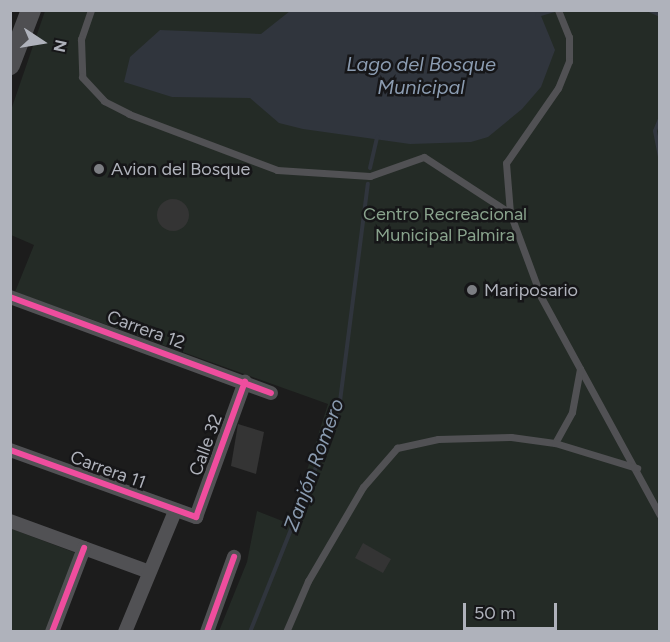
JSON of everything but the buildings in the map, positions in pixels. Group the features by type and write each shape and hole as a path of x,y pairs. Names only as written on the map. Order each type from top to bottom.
{"main road":[{"path":"10,65 31,10"}],"street":[{"name":"Carrera 12","path":"10,297 271,393"},
{"name":"Calle 32","path":"196,518 245,382"},
{"name":"Carrera 11","path":"10,450 196,518"},
{"path":"125,632 147,571 175,511"},
{"path":"10,521 147,571"},
{"path":"52,632 84,548"},
{"path":"207,632 234,557"}],"lane":[{"path":"91,10 81,39 82,77 104,101 129,114 277,170 370,176 424,157 510,213"},
{"path":"558,10 569,37 568,61 558,88 506,163 510,213 541,297 637,468 660,514"},
{"path":"555,443 572,412 580,369"},
{"path":"286,632 308,581 385,456 405,444 438,439 511,437 555,443 637,468"}],"green space":[{"name":"Centro Recreacional Municipal Palmira","path":"45,11 659,11 659,631 219,631 247,562 257,511 290,524 328,404 15,292 34,245 11,235 11,110"},
{"path":"12,529 76,553 47,631 11,632"}],"water":[{"name":"Lago del Bosque Municipal","path":"290,11 539,11 555,50 541,87 522,109 488,137 471,142 410,144 303,129 279,123 250,98 172,97 124,82 130,57 160,30 261,34"}],"waterway":[{"name":"Zanjón Romero","path":"537,15 555,10"},
{"path":"649,10 660,15"},
{"path":"660,119 655,131 660,157"},
{"name":"Zanjón Romero","path":"370,168 377,137"},
{"name":"Zanjón Romero","path":"250,632 339,409 368,184"}],"cycle path":[{"path":"10,297 271,393"},
{"path":"10,450 196,517 245,382"},
{"path":"52,632 84,548"},
{"path":"207,632 234,557"}],"place":[{"name":"Avion del Bosque","path":"99,169"},
{"name":"Mariposario","path":"472,290"}]}
